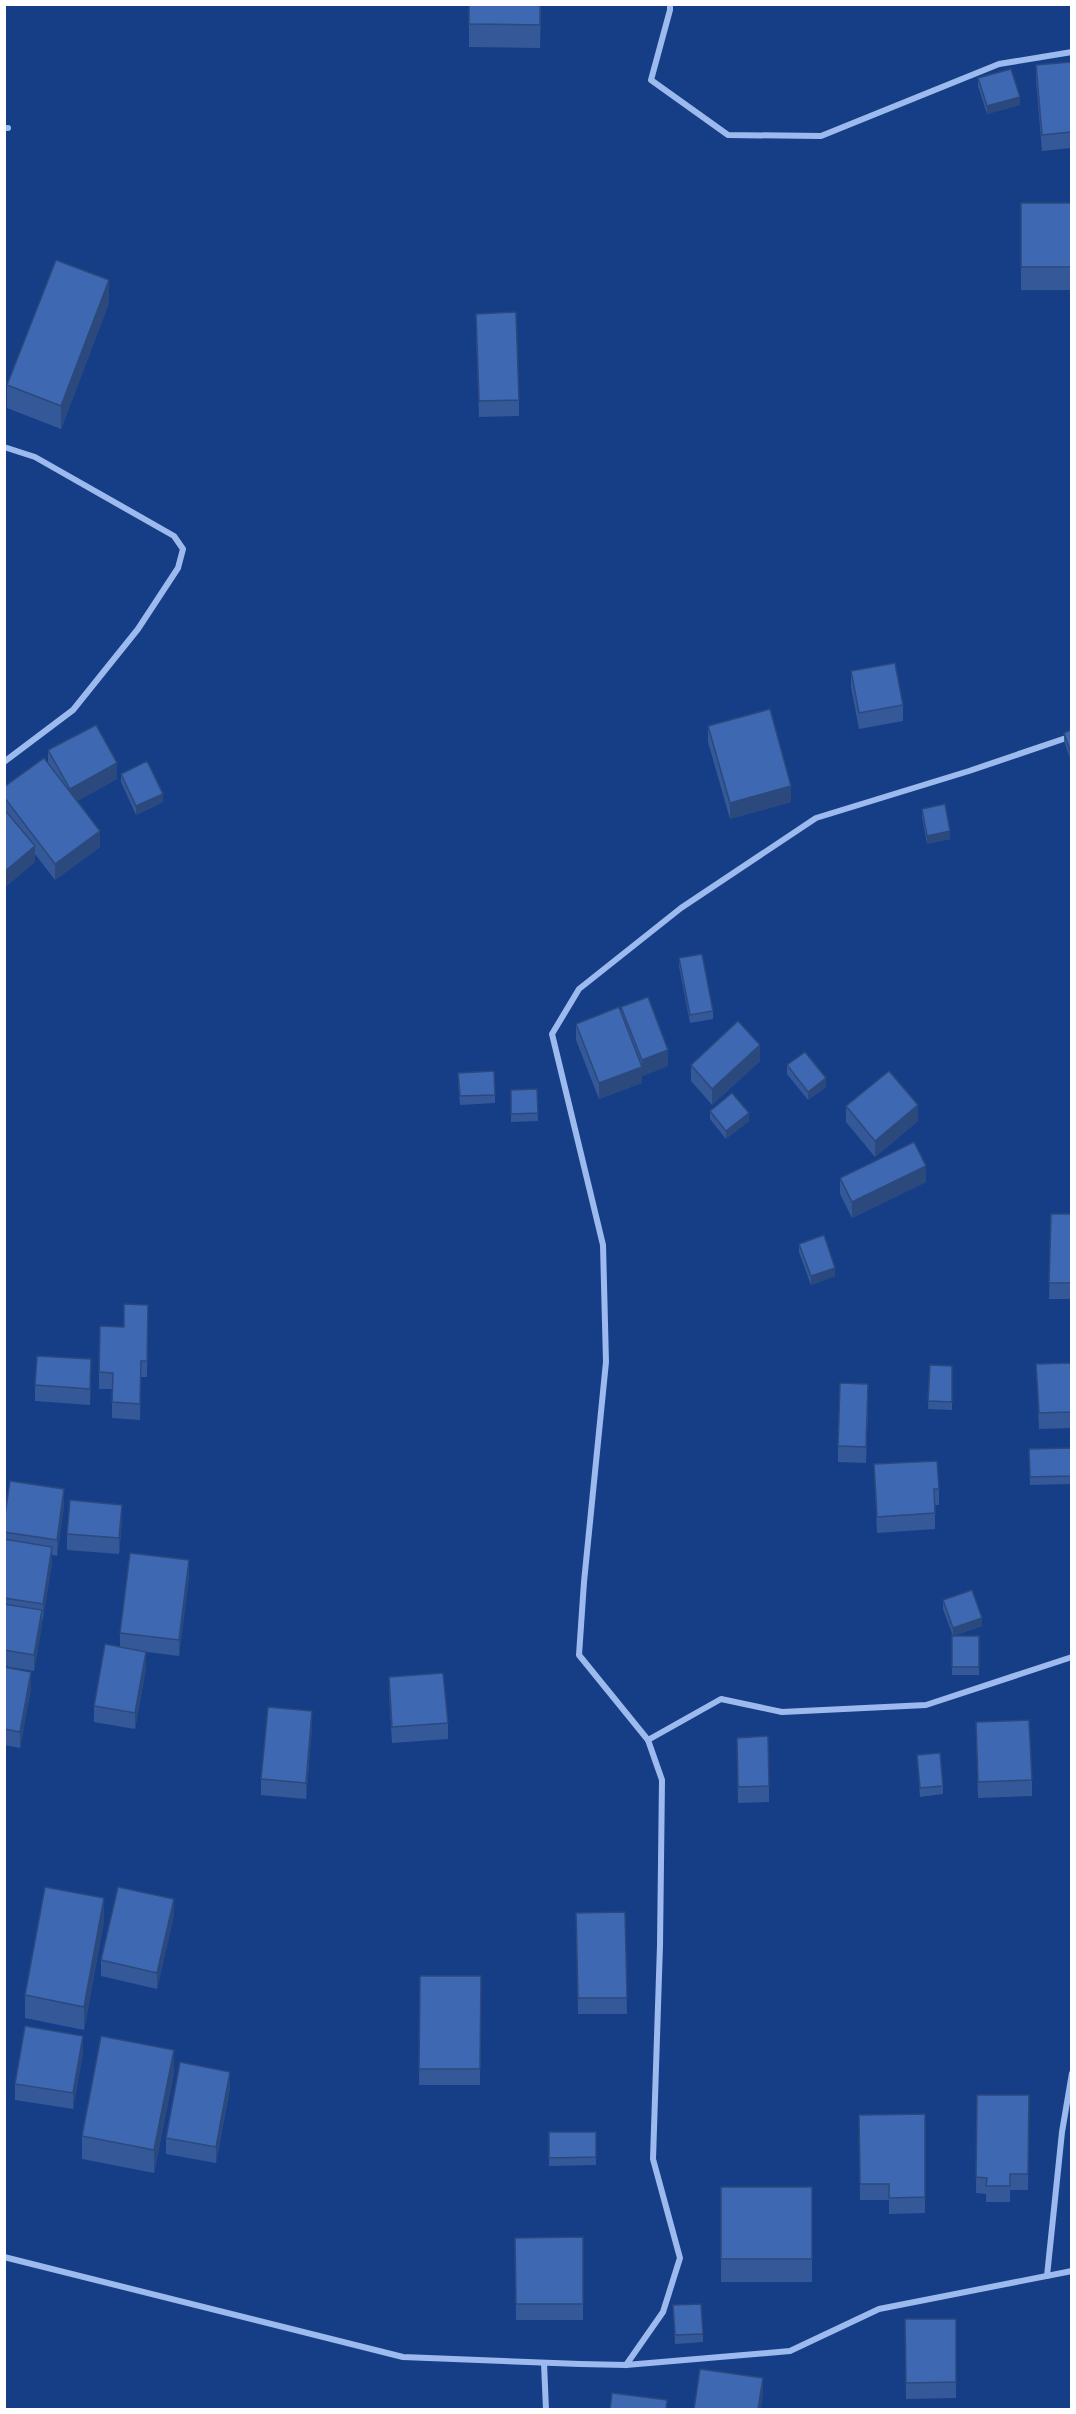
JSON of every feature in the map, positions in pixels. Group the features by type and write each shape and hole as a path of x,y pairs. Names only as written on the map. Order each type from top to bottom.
{"street":[{"path":"670,4 651,80 728,135 821,136 999,64 1071,52"},
{"path":"4,447 35,457 174,536 183,549 178,568 138,629 74,710 4,762"},
{"path":"626,2365 663,2312 680,2258 653,2159 660,1945 662,1780 648,1740 579,1654 606,1362 603,1245 552,1034 579,989 681,908 816,818 969,771 1071,736"},
{"path":"648,1740 721,1699 782,1712 926,1705 1071,1657"},
{"path":"1047,2276 1062,2132 1071,2073"},
{"path":"4,2257 403,2357 626,2365 790,2351 879,2309 1071,2271"},
{"path":"544,2363 546,2409"}],"building":[{"path":"469,4 540,4 540,25 469,24"},
{"path":"1071,62 1071,132 1042,135 1036,65"},
{"path":"1011,69 1020,97 987,106 978,78"},
{"path":"1021,203 1071,203 1071,267 1021,267"},
{"path":"56,260 109,280 61,406 7,385"},
{"path":"516,312 519,400 479,401 476,314"},
{"path":"895,663 903,705 859,713 851,671"},
{"path":"770,709 791,786 730,803 708,726"},
{"path":"96,725 117,763 70,789 48,750"},
{"path":"1071,730 1071,753 1064,733"},
{"path":"44,758 100,831 55,864 4,797 4,787"},
{"path":"147,761 163,794 136,806 121,774"},
{"path":"945,804 950,831 927,836 922,809"},
{"path":"4,809 35,846 4,872"},
{"path":"702,954 713,1011 690,1015 679,958"},
{"path":"648,997 668,1050 642,1060 621,1007"},
{"path":"619,1007 642,1067 599,1083 576,1024"},
{"path":"738,1021 760,1045 712,1089 691,1065"},
{"path":"805,1052 826,1078 808,1092 787,1065"},
{"path":"494,1071 495,1095 460,1096 458,1073"},
{"path":"889,1071 918,1105 875,1141 846,1106"},
{"path":"537,1089 538,1113 511,1114 511,1090"},
{"path":"732,1093 749,1113 726,1131 710,1111"},
{"path":"914,1142 926,1166 852,1202 840,1178"},
{"path":"1051,1214 1071,1214 1071,1283 1049,1283"},
{"path":"824,1235 835,1268 811,1276 799,1244"},
{"path":"124,1304 148,1305 147,1361 141,1361 140,1404 112,1402 113,1373 99,1372 100,1326 124,1327"},
{"path":"37,1356 91,1359 90,1389 35,1385"},
{"path":"1071,1363 1071,1412 1039,1413 1036,1364"},
{"path":"930,1365 952,1366 952,1402 928,1401"},
{"path":"840,1383 868,1384 866,1447 838,1446"},
{"path":"1071,1448 1071,1476 1030,1477 1029,1449"},
{"path":"937,1461 939,1489 934,1489 935,1513 877,1517 874,1464"},
{"path":"10,1481 64,1489 57,1540 4,1532"},
{"path":"70,1500 122,1505 119,1538 67,1534"},
{"path":"4,1539 52,1547 43,1604 4,1598"},
{"path":"130,1553 189,1560 179,1640 120,1633"},
{"path":"972,1590 982,1618 953,1628 943,1600"},
{"path":"4,1604 42,1610 34,1655 4,1650"},
{"path":"952,1636 979,1636 979,1667 952,1667"},
{"path":"105,1644 146,1652 135,1713 94,1706"},
{"path":"4,1667 31,1672 20,1732 4,1729"},
{"path":"443,1673 448,1723 392,1727 389,1677"},
{"path":"268,1707 312,1711 306,1783 261,1779"},
{"path":"1029,1720 1032,1780 978,1782 976,1722"},
{"path":"768,1736 769,1786 738,1787 737,1738"},
{"path":"940,1753 943,1786 920,1788 917,1755"},
{"path":"45,1887 104,1898 84,2007 25,1995"},
{"path":"118,1887 174,1899 157,1973 101,1960"},
{"path":"625,1912 627,1998 578,1998 576,1913"},
{"path":"420,1976 481,1976 480,2069 419,2069"},
{"path":"25,2026 83,2036 73,2093 15,2084"},
{"path":"101,2036 174,2050 154,2150 82,2136"},
{"path":"180,2062 230,2072 216,2147 166,2138"},
{"path":"977,2095 1029,2095 1028,2174 1010,2174 1010,2186 986,2186 987,2178 976,2177"},
{"path":"925,2114 925,2197 889,2198 889,2184 860,2184 859,2115"},
{"path":"549,2132 596,2132 596,2157 549,2158"},
{"path":"721,2187 812,2187 812,2259 721,2259"},
{"path":"583,2237 583,2304 516,2304 515,2238"},
{"path":"701,2304 703,2334 675,2335 673,2305"},
{"path":"905,2319 956,2319 956,2382 906,2383"},
{"path":"700,2369 763,2378 758,2409 694,2409"},
{"path":"612,2393 667,2400 666,2409 610,2409"}]}
